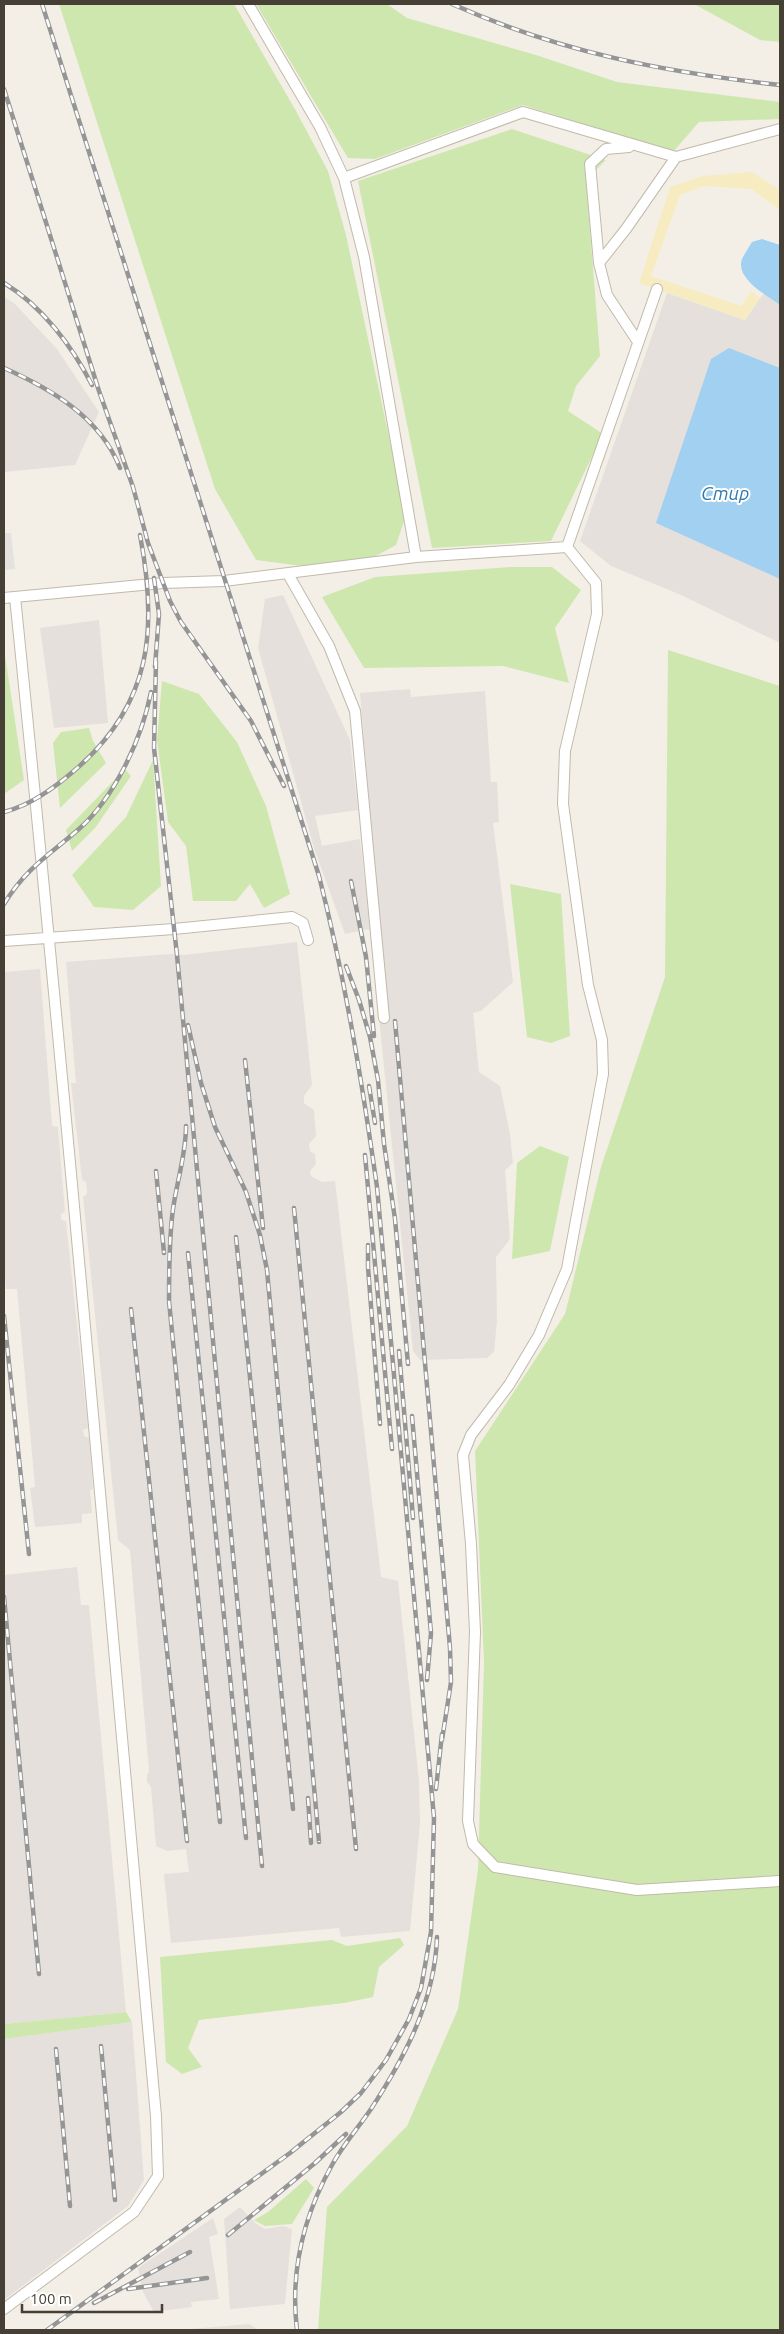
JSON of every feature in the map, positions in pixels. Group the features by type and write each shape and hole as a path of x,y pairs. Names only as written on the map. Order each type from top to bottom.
{"street":[{"path":"248,4 320,127 344,178 364,257 416,557"},
{"path":"344,178 523,112 676,157 780,129"},
{"path":"636,146 606,149 590,164 599,263 607,295 638,342"},
{"path":"599,263 626,229 676,157"},
{"path":"568,547 657,289"},
{"path":"4,598 200,580 224,581 416,557 568,547"},
{"path":"568,547 596,583 597,614 565,751 563,804 588,985 602,1040 603,1074 567,1269 539,1335 509,1385 471,1435 463,1456 471,1544 474,1632 468,1821 473,1844 495,1867 637,1890 780,1881"},
{"path":"288,574 329,646 355,711 384,1018"},
{"path":"4,2309 134,2212 158,2176 156,2116 65,1122 50,937 15,597"},
{"path":"4,941 174,929 292,917 304,923 308,940"}],"shaded area":[{"path":"780,278 780,643 681,595 611,566 580,541 667,293 745,320 760,298"},
{"path":"4,297 14,303 57,349 99,412 75,465 4,472"},
{"path":"4,533 11,533 15,569 4,570"},
{"path":"283,595 350,740 358,810 315,816 322,846 360,839 370,929 345,934 314,848 258,648 265,599"},
{"path":"99,620 108,723 54,728 40,628"},
{"path":"410,689 411,697 485,691 491,782 497,782 499,822 493,823 513,982 481,1011 473,1013 479,1072 500,1086 510,1134 513,1163 505,1170 510,1239 496,1257 497,1321 494,1352 487,1358 420,1360 413,1351 379,1018 375,875 360,693"},
{"path":"297,942 312,1085 304,1096 304,1103 314,1110 316,1136 309,1144 310,1151 315,1154 316,1164 310,1171 311,1176 322,1182 335,1181 381,1577 398,1581 419,1781 420,1824 410,1931 341,1937 339,1928 171,1943 164,1874 189,1872 186,1849 167,1851 156,1846 151,1787 147,1782 149,1771 130,1550 118,1540 83,1197 87,1194 87,1188 86,1182 82,1180 71,1083 76,1083 66,962 171,954 184,955"},
{"path":"40,969 52,1126 58,1127 65,1212 61,1214 61,1217 62,1220 66,1221 88,1428 83,1430 84,1436 89,1438 93,1489 90,1490 92,1513 82,1514 82,1523 35,1527 30,1488 35,1487 17,1289 6,1289 4,1265 4,972"},
{"path":"77,1567 81,1605 89,1605 126,2012 4,2024 4,1575"},
{"path":"132,2022 144,2180 128,2206 4,2300 4,2039"},
{"path":"240,2207 255,2223 265,2229 283,2226 292,2229 285,2304 230,2309 224,2219"},
{"path":"213,2218 218,2234 209,2237 219,2299 191,2302 192,2307 154,2312 143,2292 138,2268"},
{"path":"249,2324 259,2330 175,2330 215,2327"}],"green space":[{"path":"59,4 234,4 296,111 328,171 346,235 403,503 405,518 396,545 374,557 302,566 256,560 215,489"},
{"path":"256,4 387,4 407,18 536,55 617,82 780,102 780,119 699,122 673,152 523,105 375,159 348,158"},
{"path":"694,4 780,4 780,42 760,40"},
{"path":"512,129 606,160 586,180 600,356 576,386 568,411 603,434 551,541 432,548 358,181"},
{"path":"510,567 552,567 581,590 555,628 569,683 503,666 364,668 322,597 375,577"},
{"path":"4,649 24,780 4,794"},
{"path":"668,650 780,686 780,2330 318,2330 327,2207 407,2126 458,2009 478,1869 484,1662 475,1451 565,1314 601,1167 665,977"},
{"path":"162,681 199,694 237,742 266,806 290,894 264,908 250,884 236,901 193,901 186,846 168,822 157,740"},
{"path":"89,728 93,741 106,763 60,808 53,743 61,732"},
{"path":"153,760 161,886 133,910 94,907 72,875 126,817"},
{"path":"125,769 131,776 95,828 72,851 66,830"},
{"path":"510,884 561,894 570,1036 551,1043 527,1037"},
{"path":"540,1146 569,1157 550,1251 512,1259 517,1163"},
{"path":"400,1938 404,1945 379,1967 373,1997 344,2003 199,2020 188,2048 202,2067 182,2074 166,2062 160,1957 332,1940 347,1946"},
{"path":"126,2012 132,2022 4,2039 4,2024"},
{"path":"306,2179 314,2188 292,2224 265,2226 254,2220 268,2212"}],"sand":[{"path":"752,172 780,190 780,210 751,189 704,186 680,195 651,276 741,306 751,291 760,298 745,320 639,283 670,187 702,176"}],"water":[{"path":"762,239 780,245 780,305 748,280 741,266 742,259 752,242"},
{"name":"Стир","path":"729,348 780,368 780,579 656,523 711,359"}],"railway":[{"path":"42,4 319,876 337,953 359,1069 377,1187 434,1818 431,1932 421,1988 409,2019 386,2060 361,2093 341,2112 290,2153 47,2330"},
{"path":"452,4 532,35 613,58 695,74 780,85"},
{"path":"4,89 99,391 133,487 148,543 170,601 181,622 251,721 284,786"},
{"path":"4,283 31,303 55,328 75,356 92,385"},
{"path":"4,368 56,395 87,419 111,450 120,468"},
{"path":"4,812 24,805 42,795 75,770 101,745 120,719 134,691 143,663 148,633 146,569 140,535"},
{"path":"154,578 159,614 155,667"},
{"path":"156,661 154,748 177,955 262,1866"},
{"path":"4,904 29,871 79,829 104,801 134,747 151,692"},
{"path":"351,881 366,957 374,1036"},
{"path":"346,966 370,1037 378,1080 384,1144 395,1219 408,1364"},
{"path":"395,1021 450,1648 451,1682 442,1740"},
{"path":"188,1025 201,1083 215,1127 246,1192 260,1235 267,1270 319,1842"},
{"path":"245,1060 263,1228"},
{"path":"369,1086 375,1123"},
{"path":"186,1126 185,1147 172,1220 169,1301 220,1822"},
{"path":"365,1155 392,1449"},
{"path":"156,1171 164,1253"},
{"path":"294,1208 356,1849"},
{"path":"236,1237 293,1809"},
{"path":"368,1245 380,1424"},
{"path":"188,1253 246,1838"},
{"path":"131,1309 187,1841"},
{"path":"4,1316 29,1554"},
{"path":"399,1351 413,1518"},
{"path":"412,1416 431,1633 427,1680"},
{"path":"4,1597 39,1974"},
{"path":"436,1789 442,1734"},
{"path":"308,1798 311,1843"},
{"path":"297,2330 295,2308 297,2266 306,2225 313,2205 336,2158 384,2089 416,2027 431,1983 437,1937"},
{"path":"101,2046 115,2200"},
{"path":"56,2049 70,2206"},
{"path":"228,2235 315,2163 346,2134"},
{"path":"94,2303 190,2252"},
{"path":"128,2289 207,2278"}]}
